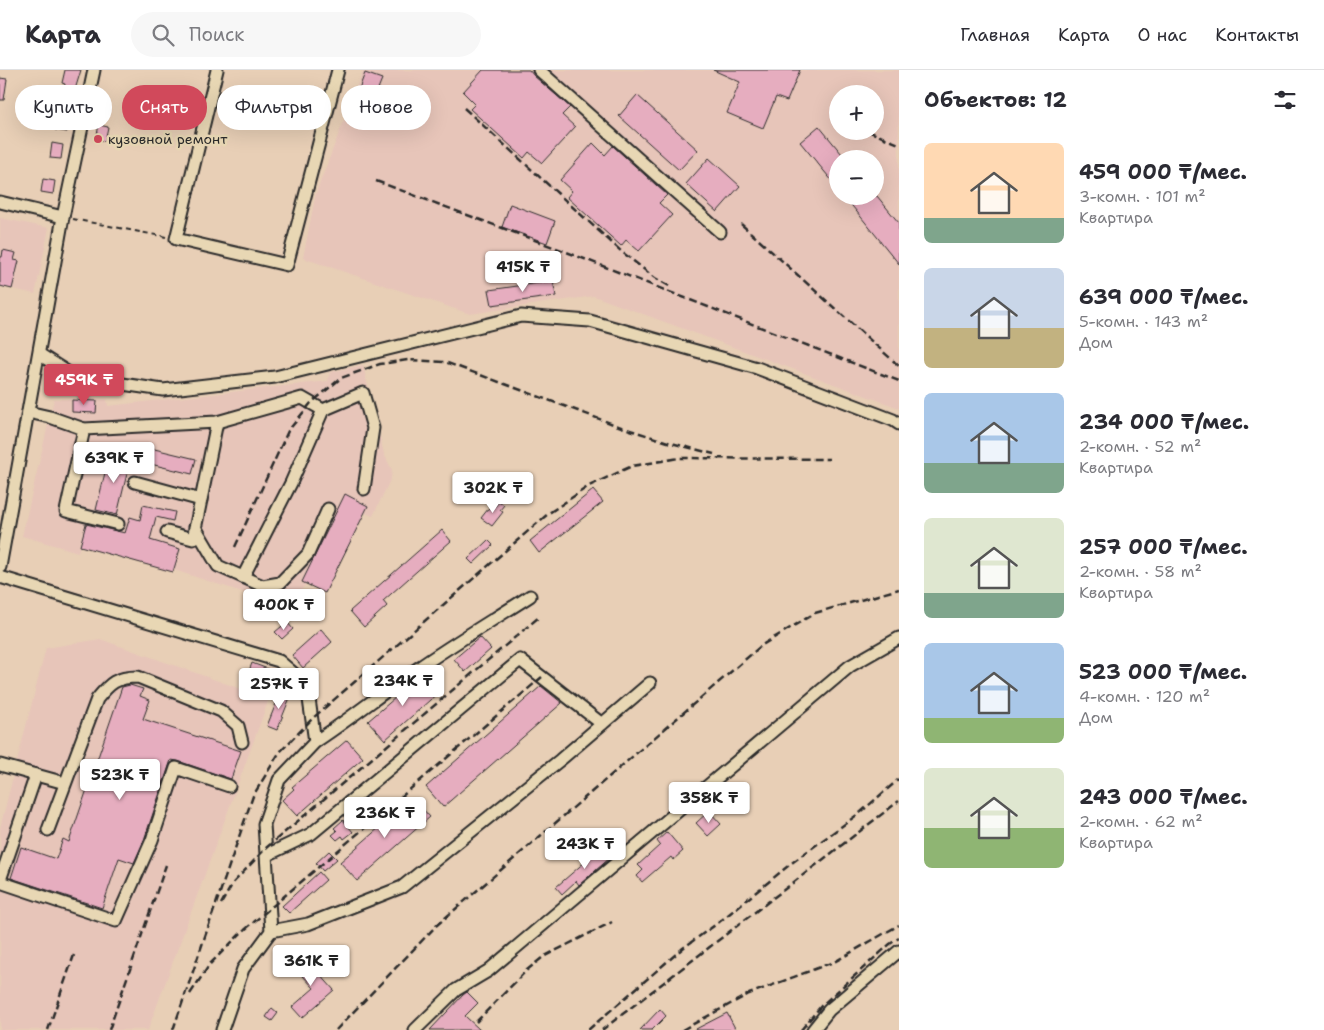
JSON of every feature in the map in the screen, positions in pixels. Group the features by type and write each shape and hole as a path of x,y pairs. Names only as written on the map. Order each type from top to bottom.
{"street":[{"path":"0,567 63,217 94,70"},
{"path":"217,70 176,239 288,265 338,70"},
{"path":"539,70 720,232"},
{"path":"0,202 63,217"},
{"path":"39,354 76,377 163,390 275,377 521,316 590,321 757,368 893,420 899,424"},
{"path":"243,578 291,483 323,410 363,393 373,428 364,489"},
{"path":"28,412 50,417 84,429 217,422 302,398 323,410"},
{"path":"167,532 193,539 217,422"},
{"path":"84,429 66,511 118,524"},
{"path":"135,482 201,500"},
{"path":"195,526 218,566 263,586 280,583 308,554 328,509"},
{"path":"0,577 279,661 307,684 315,742"},
{"path":"222,1030 243,969 271,931 264,824 279,780 315,742 342,725 419,668 530,596"},
{"path":"415,1030 456,990 488,971 850,666 899,638"},
{"path":"267,855 311,834 520,660 602,724"},
{"path":"48,830 97,699 109,685 119,679 138,677 221,711 238,726 242,742"},
{"path":"271,931 308,924 402,887 560,760 650,683"},
{"path":"0,765 66,783"},
{"path":"36,775 0,881 116,921 152,840 176,768 229,786"},
{"path":"813,1030 829,1010 899,951"}],"path":[{"path":"63,217 176,239"}],"shaded area":[{"path":"363,70 899,70 899,408 594,296 470,314 303,258 316,193 341,128 341,130 431,130 431,85 357,85"},
{"path":"0,218 49,228 35,294 0,286"},
{"path":"363,365 384,454 392,470 391,478 373,516 365,513 325,593 306,584 301,590 270,601 174,570 173,572 80,546 78,552 22,536 54,399 107,399 108,406 328,381 330,372"},
{"path":"100,639 269,699 148,1030 0,1030 0,828 46,648"}],"building":[{"path":"65,70 81,70 76,85 65,85 62,83"},
{"path":"483,70 529,70 570,107 562,115 575,127 542,163 529,152 524,158 470,109 475,104 463,92"},
{"path":"713,70 800,70 787,101 776,97 763,128 727,113 740,82"},
{"path":"365,73 382,79 380,85 360,85"},
{"path":"0,78 7,79 4,100 0,100"},
{"path":"637,95 698,150 679,170 619,116"},
{"path":"819,126 839,150 829,150 829,177 800,142"},
{"path":"98,130 107,130 105,141 96,139"},
{"path":"52,143 63,145 61,159 50,158"},
{"path":"593,143 605,155 613,146 667,195 659,203 672,215 639,251 626,240 621,246 567,197 572,191 560,180"},
{"path":"709,158 740,186 717,212 686,184"},
{"path":"43,179 55,181 53,194 41,192"},
{"path":"510,204 555,221 547,243 502,227"},
{"path":"851,205 884,205 899,223 899,264"},
{"path":"3,250 16,253 14,260 19,261 12,289 0,286 0,257 2,257"},
{"path":"553,281 556,296 492,305 489,290"},
{"path":"72,400 97,401 96,413 72,412"},
{"path":"146,447 196,459 192,474 142,462"},
{"path":"110,452 131,457 117,515 96,510"},
{"path":"593,490 603,502 539,553 530,541"},
{"path":"345,494 368,506 325,593 302,582"},
{"path":"499,501 504,505 500,510 503,512 492,526 481,518 492,504 495,506"},
{"path":"143,505 175,512 173,521 156,517 150,540 180,549 173,572 80,546 86,524 125,533 130,517 140,520"},
{"path":"442,530 451,541 383,601 387,606 364,627 350,611"},
{"path":"488,540 493,545 473,564 468,559"},
{"path":"287,622 293,629 282,639 275,632"},
{"path":"321,629 332,642 303,668 292,655"},
{"path":"480,637 491,649 465,672 454,659"},
{"path":"252,663 268,669 263,685 246,679"},
{"path":"423,674 439,692 385,740 368,721"},
{"path":"130,685 143,689 140,696 150,700 143,719 241,751 231,779 171,760 144,840 134,863 119,858 102,908 11,878 21,847 56,859 63,839 69,842 122,687"},
{"path":"541,686 562,703 443,807 426,787"},
{"path":"281,691 291,695 277,730 267,726"},
{"path":"347,740 363,758 297,816 282,800 294,789 292,787"},
{"path":"413,798 430,817 357,881 340,862"},
{"path":"709,811 721,824 708,836 696,823"},
{"path":"343,820 353,832 344,839 342,836 337,840 332,835 337,831 334,828"},
{"path":"667,832 683,851 673,860 671,857 642,882 637,876 643,870 638,865 660,845 657,841"},
{"path":"602,847 611,857 579,885 576,881 562,894 556,887"},
{"path":"329,851 337,859 323,871 316,863"},
{"path":"319,872 326,880 289,913 282,906"},
{"path":"303,955 334,990 302,1018 292,1007 314,988 292,964"},
{"path":"467,992 478,1003 465,1016 480,1030 430,1030 463,995"},
{"path":"272,1008 278,1013 272,1021 266,1017"},
{"path":"660,1009 666,1016 652,1030 640,1030"},
{"path":"727,1013 736,1030 694,1030"}],"railway":[{"path":"464,108 622,252 655,278 671,287"},
{"path":"884,138 899,144"},
{"path":"376,181 564,251 899,381"},
{"path":"741,224 899,366"},
{"path":"235,547 288,431 311,403 341,378 380,364 408,360 445,362 624,428 714,454"},
{"path":"173,1030 253,796 279,753 313,718 549,513 589,486 632,466 679,458 829,459"},
{"path":"336,1030 437,925 762,645 815,613 899,589"},
{"path":"221,904 233,883 266,848 539,617"},
{"path":"190,994 210,964 241,933 542,677"},
{"path":"588,1030 683,948 718,923 793,862 861,812 899,779"},
{"path":"602,1030 899,801"},
{"path":"109,1030 166,865"},
{"path":"476,1022 527,970 543,957 612,922"},
{"path":"682,1030 749,994 836,961 899,925"},
{"path":"801,1030 821,1006 899,938"},
{"path":"48,1030 74,955"}],"place":[{"name":"кузовной ремонт","path":"98,139"}]}
